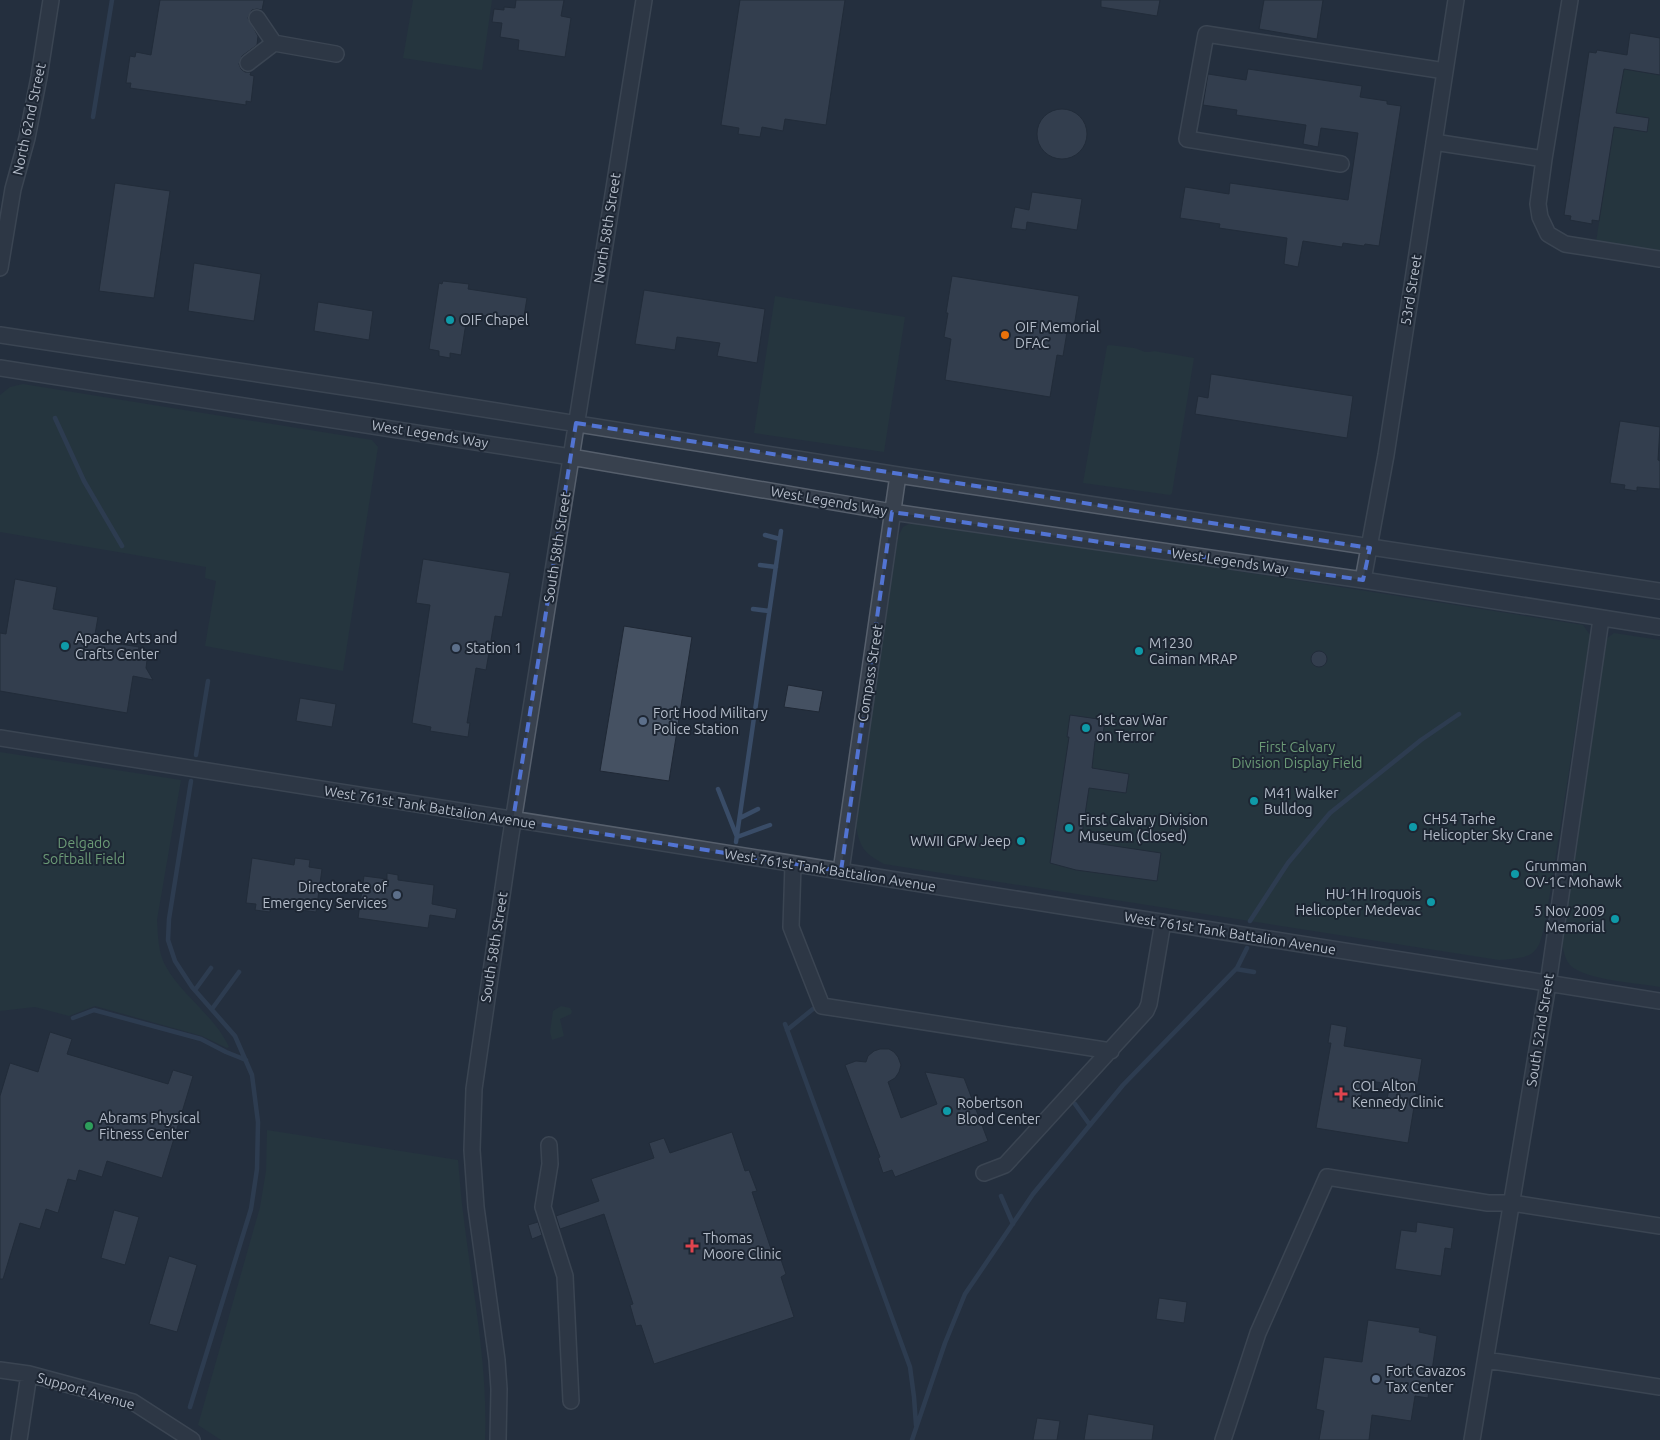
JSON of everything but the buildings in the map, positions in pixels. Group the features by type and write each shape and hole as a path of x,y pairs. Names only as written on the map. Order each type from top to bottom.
{"street":[{"name":"North 62nd Street","path":"0,268 14,189 32,112 51,0"},
{"name":"North 58th Street","path":"571,457 644,0"},
{"name":"53rd Street","path":"1363,580 1370,548 1456,0"},
{"path":"1570,0 1544,159 1538,204 1540,217 1548,234 1565,244 1660,259"},
{"path":"257,18 274,43 336,54"},
{"path":"1341,164 1187,138 1206,34 1445,71"},
{"path":"248,63 274,43"},
{"path":"1434,142 1544,159"},
{"path":"0,335 576,423 1370,548 1660,591"},
{"name":"West Legends Way","path":"0,368 571,457 892,512 1363,580 1660,627"},
{"name":"South 58th Street","path":"498,1440 498,1360 476,1207 472,1150 474,1089 488,985 571,457"},
{"name":"Compass Street","path":"841,871 898,475"},
{"name":"South 52nd Street","path":"1472,1440 1548,984 1601,619"},
{"name":"West 761st Tank Battalion Avenue","path":"0,738 1660,1001"},
{"path":"793,864 791,927 822,1006 1111,1051"},
{"path":"984,1173 1005,1165 1146,1011 1149,1004 1163,922"},
{"path":"549,1145 550,1164 543,1207 565,1276 571,1401"},
{"path":"1223,1440 1258,1332 1327,1177 1488,1203 1512,1203 1660,1226"},
{"path":"1486,1360 1660,1387"},
{"name":"Support Avenue","path":"0,1370 29,1374 133,1402 192,1440"},
{"path":"18,1440 29,1374"}],"highlighted area":[{"path":"576,423 1370,548 1363,580 892,512 841,871 513,820"}],"green space":[{"path":"413,0 492,0 482,70 403,58"},
{"path":"1623,69 1660,75 1660,252 1596,242"},
{"path":"775,296 905,317 884,452 754,433"},
{"path":"1107,346 1194,358 1172,493 1170,495 1083,483"},
{"path":"23,384 372,440 378,447 343,671 205,646 216,581 205,578 206,567 0,532 0,395 10,387"},
{"name":"First Calvary Division Display Field","path":"913,522 1583,625 1590,635 1546,919 1537,947 1533,952 1521,958 1499,960 884,864 872,857 861,845 856,826 898,537 903,527"},
{"path":"1614,633 1660,640 1660,987 1612,980 1577,970 1570,965 1564,954 1562,940 1561,932 1606,639"},
{"name":"Delgado Softball Field","path":"0,752 181,780 157,920 160,949 165,965 172,976 215,1025 229,1047 227,1048 202,1036 95,1006 69,1016 35,1007 0,1011"},
{"path":"561,1006 570,1008 572,1011 571,1014 560,1019 564,1036 552,1040 550,1032 553,1011"},
{"path":"267,1130 458,1160 482,1357 485,1440 221,1440 198,1425 260,1207 266,1171"}],"waterway":[{"path":"93,117 112,0"},
{"path":"55,418 84,481 122,546"},
{"path":"736,842 781,531"},
{"path":"765,535 780,539"},
{"path":"760,565 776,567"},
{"path":"753,609 769,611"},
{"path":"196,755 208,681"},
{"path":"1250,921 1288,863 1330,813 1421,740 1459,714"},
{"path":"190,1407 251,1209 257,1169 258,1122 252,1075 235,1036 192,987 175,961 168,940 169,919 191,781"},
{"path":"718,789 737,837 770,825"},
{"path":"740,818 758,809"},
{"path":"912,1440 945,1343 965,1294 1033,1194 1123,1085 1237,968 1247,948"},
{"path":"195,990 211,968"},
{"path":"1236,969 1254,972"},
{"path":"212,1009 239,972"},
{"path":"787,1030 813,1009"},
{"path":"73,1018 94,1010 201,1039 246,1060"},
{"path":"785,1024 910,1367 916,1425"},
{"path":"1075,1104 1090,1125"},
{"path":"1001,1196 1013,1224"}],"place":[{"name":"OIF Chapel","path":"450,320"},
{"name":"OIF Memorial DFAC","path":"1005,335"},
{"name":"Apache Arts and Crafts Center","path":"65,646"},
{"name":"Station 1","path":"456,648"},
{"name":"M1230 Caiman MRAP","path":"1139,651"},
{"name":"Fort Hood Military Police Station","path":"643,721"},
{"name":"1st cav War on Terror","path":"1086,728"},
{"name":"M41 Walker Bulldog","path":"1254,801"},
{"name":"CH54 Tarhe Helicopter Sky Crane","path":"1413,827"},
{"name":"First Calvary Division Museum (Closed)","path":"1069,828"},
{"name":"WWII GPW Jeep","path":"1021,841"},
{"name":"Grumman OV-1C Mohawk","path":"1515,874"},
{"name":"Directorate of Emergency Services","path":"397,895"},
{"name":"HU-1H Iroquois Helicopter Medevac","path":"1431,902"},
{"name":"5 Nov 2009 Memorial","path":"1615,919"},
{"name":"COL Alton Kennedy Clinic","path":"1341,1094"},
{"name":"Robertson Blood Center","path":"947,1111"},
{"name":"Abrams Physical Fitness Center","path":"89,1126"},
{"name":"Thomas Moore Clinic","path":"692,1246"},
{"name":"Fort Cavazos Tax Center","path":"1376,1379"}]}
